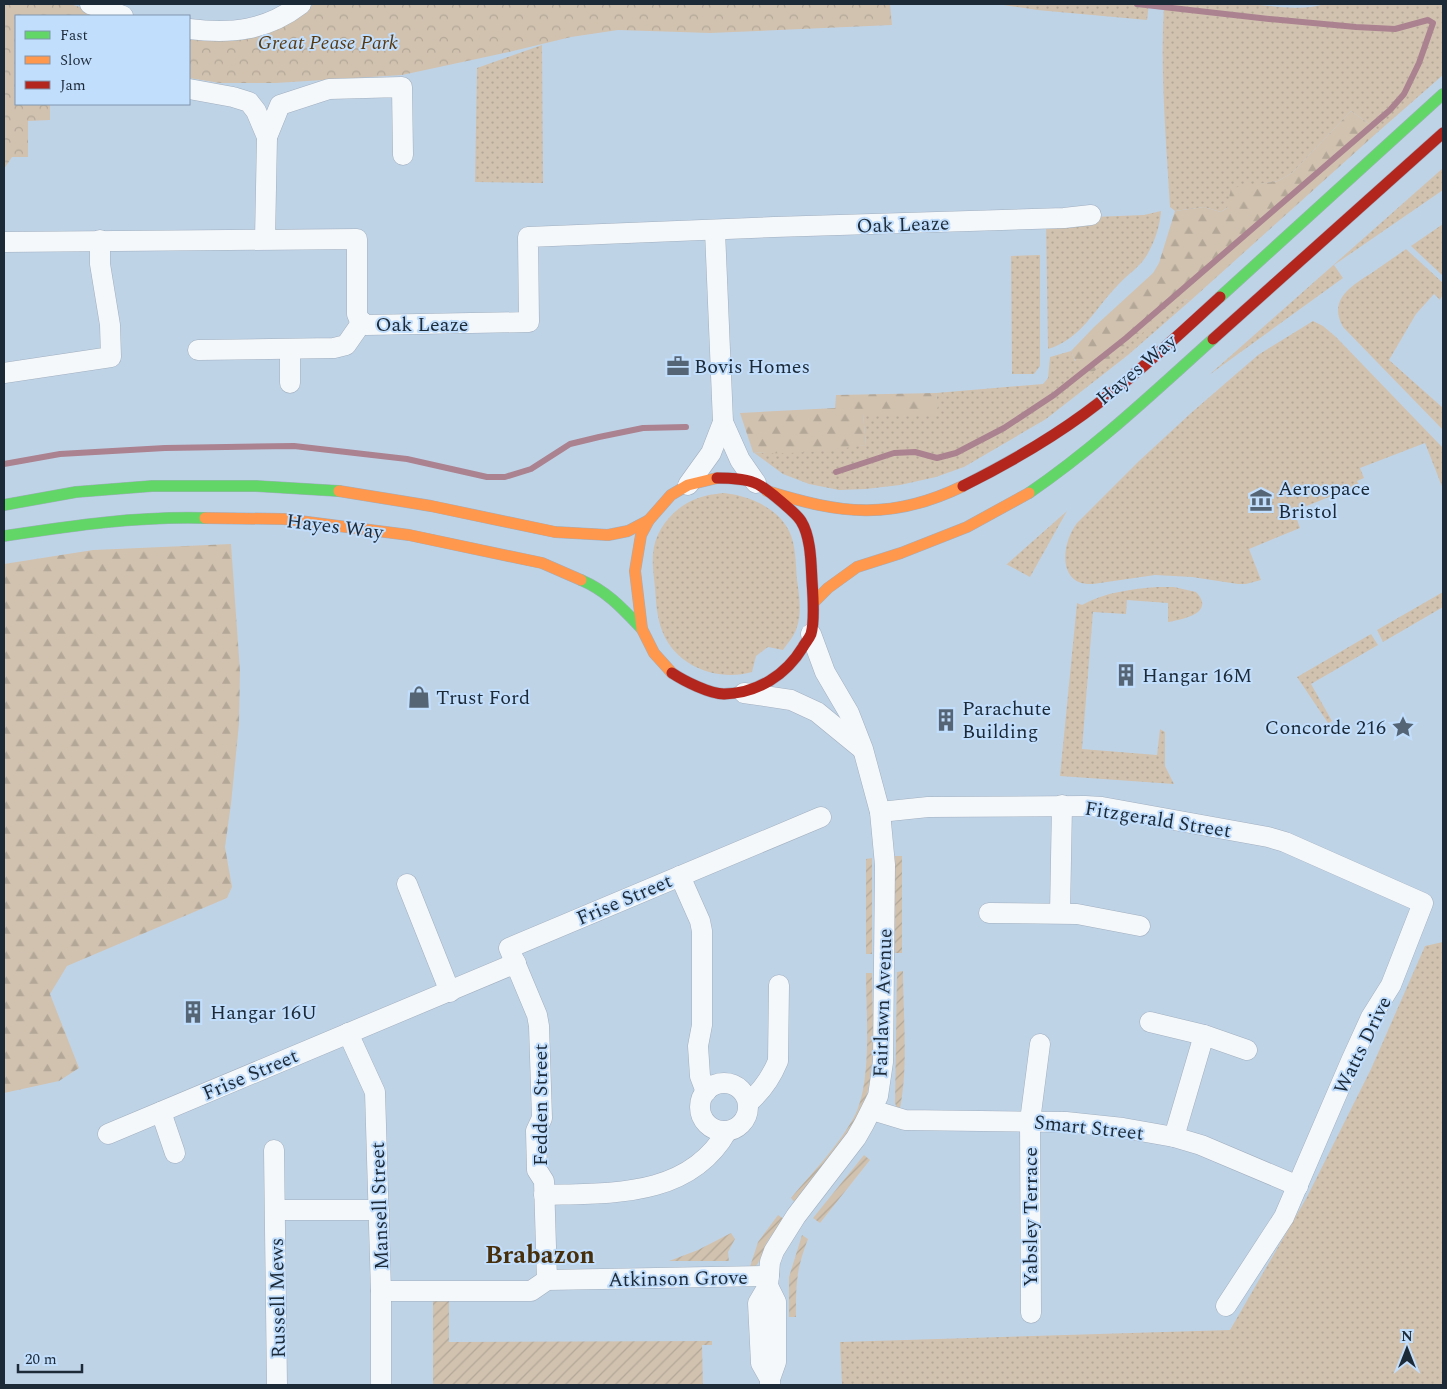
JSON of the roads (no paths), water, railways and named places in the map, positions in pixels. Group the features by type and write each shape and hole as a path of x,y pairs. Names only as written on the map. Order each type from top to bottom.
{"street":[{"path":"93,4 120,15"},
{"path":"190,29 213,32 258,27 278,19 301,4"},
{"path":"266,239 267,137 280,105 329,89 402,87 402,155"},
{"path":"190,90 233,97 248,102 256,111 267,137"},
{"name":"Hayes Way","path":"688,485 717,478 733,478 804,503 837,510 876,511 913,505 962,487 1013,459 1110,394 1443,94"},
{"name":"Hayes Way","path":"814,602 828,588 857,567 901,553 967,527 1020,500 1064,469 1102,439 1443,133"},
{"name":"Oak Leaze","path":"4,242 357,239 356,307 357,314 366,325 530,322 528,237 1064,218 1091,215"},
{"path":"715,231 723,422 740,460 762,487 790,509 802,522 810,548 814,602 811,634 795,660 779,675 758,686 723,694 687,684 669,671 654,653 642,629 635,571 641,535 649,520 671,495 688,485 712,453 723,422"},
{"path":"4,373 111,357 110,325 100,264 100,240"},
{"path":"198,350 334,348 346,345 362,322"},
{"path":"290,350 290,383"},
{"name":"Hayes Way","path":"4,505 76,492 152,486 256,486 335,490 431,506 555,532 608,535 628,530 649,520"},
{"name":"Hayes Way","path":"4,536 91,523 176,517 284,518 409,535 542,563 596,586 617,602 642,629"},
{"name":"Fairlawn Avenue","path":"768,1281 774,1251 784,1233 856,1138 872,1110 881,1083 884,1042 885,865 880,812 863,749 849,713 825,672 811,634"},
{"path":"737,692 791,700 817,712 863,749"},
{"path":"1060,913 1062,805"},
{"name":"Fitzgerald Street","path":"880,812 928,807 1062,805 1102,807 1268,837 1285,842 1423,903"},
{"name":"Frise Street","path":"108,1134 516,963 509,948 821,817"},
{"path":"680,876 700,921 702,931 702,1025 698,1046 700,1076 706,1092"},
{"path":"407,884 450,992"},
{"name":"Watts Drive","path":"1226,1306 1284,1218 1371,1017 1391,985 1423,903"},
{"path":"989,913 1078,914 1140,926"},
{"name":"Fedden Street","path":"516,963 537,1015 539,1026 542,1118 536,1131 536,1170 544,1181 547,1280"},
{"path":"748,1103 766,1084 774,1072 778,1061 779,985"},
{"path":"1150,1022 1204,1035 1247,1050"},
{"name":"Mansell Street","path":"348,1034 375,1092 381,1291 381,1385"},
{"path":"1174,1137 1204,1035"},
{"name":"Yabsley Terrace","path":"1031,1312 1030,1121 1040,1044"},
{"path":"719,1084 734,1085 741,1090 748,1103 744,1121 733,1130 719,1131 711,1127 705,1122 700,1107 706,1092 712,1086 719,1084"},
{"name":"Smart Street","path":"872,1110 905,1120 1030,1121 1095,1125 1174,1137 1201,1145 1298,1186"},
{"path":"161,1112 175,1152"},
{"path":"544,1194 610,1194 640,1190 678,1178 706,1159 720,1143 727,1131"},
{"name":"Russell Mews","path":"274,1150 277,1385"},
{"name":"Russell Mews","path":"276,1210 379,1210"},
{"name":"Atkinson Grove","path":"381,1291 532,1291 547,1280 768,1281"},
{"path":"768,1281 776,1302 776,1362 770,1382"}],"waterway":[{"path":"836,472 894,453 915,452 937,458 956,453 1004,428 1054,395 1126,338 1390,110 1404,94 1419,63 1433,23 1428,20 1395,29 1356,27 1137,4"},
{"path":"4,464 60,454 165,448 294,446 407,459 487,477 505,477 531,469 570,444 643,428 686,427"}],"place":[{"name":"Bovis Homes","path":"678,366"},
{"name":"Aerospace Bristol","path":"1261,500"},
{"name":"Hangar 16M","path":"1126,675"},
{"name":"Trust Ford","path":"419,697"},
{"name":"Parachute Building","path":"946,720"},
{"name":"Concorde 216","path":"1403,727"},
{"name":"Hangar 16U","path":"193,1012"}],"district":[{"name":"Brabazon","path":"540,1254"}],"park label":[{"name":"Great Pease Park","path":"328,42"}]}
